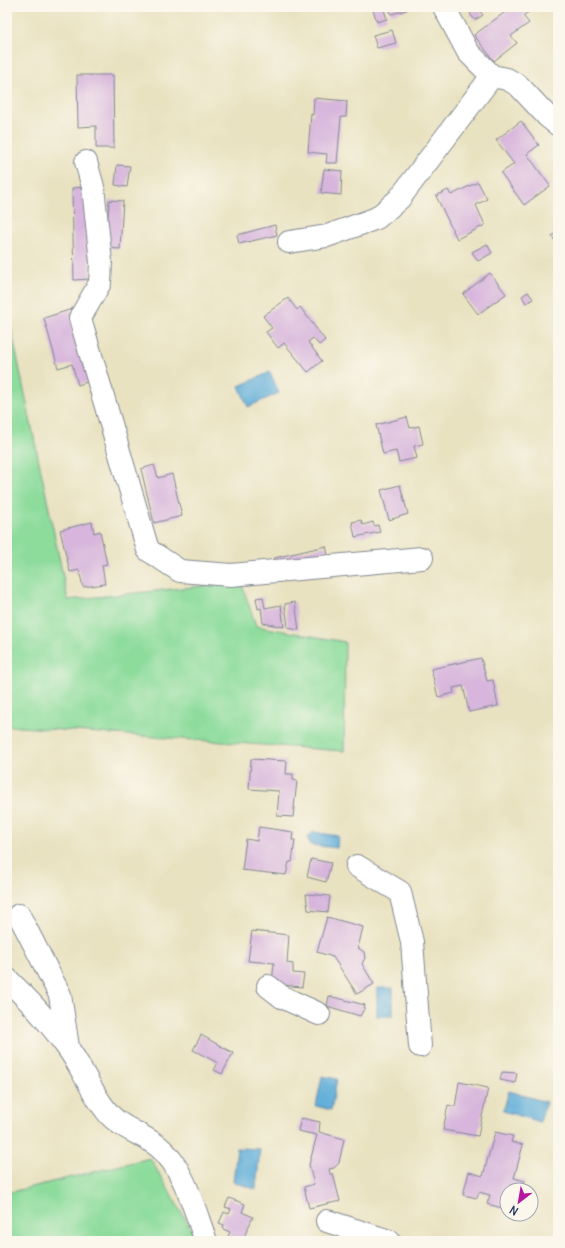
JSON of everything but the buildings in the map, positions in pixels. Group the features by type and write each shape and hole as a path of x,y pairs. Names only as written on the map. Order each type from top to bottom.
{"street":[{"path":"444,7 468,52 492,76 507,79 519,86 548,118 558,125"},
{"path":"289,242 327,236 377,218 399,200 492,76"},
{"path":"86,162 94,187 101,262 100,283 80,318 148,550 180,570 231,575 422,558"},
{"path":"358,866 400,892 412,942 420,1046"},
{"path":"19,915 60,995 68,1047"},
{"path":"7,979 68,1047 91,1089 106,1111 121,1125 159,1147 173,1162 206,1241"},
{"path":"268,986 282,997 319,1014"},
{"path":"326,1221 389,1241"}],"green space":[{"path":"7,309 68,600 241,582 256,626 345,642 344,751 7,726"},
{"path":"150,1158 198,1241 7,1241 7,1193"}],"water":[{"path":"270,372 279,393 248,407 239,386"},
{"path":"313,832 338,836 337,848 311,845 307,838"},
{"path":"377,988 393,988 393,1016 377,1016"},
{"path":"322,1076 337,1079 331,1110 316,1106"},
{"path":"509,1091 546,1102 540,1122 503,1111"},
{"path":"237,1148 260,1149 256,1189 233,1182"}]}
